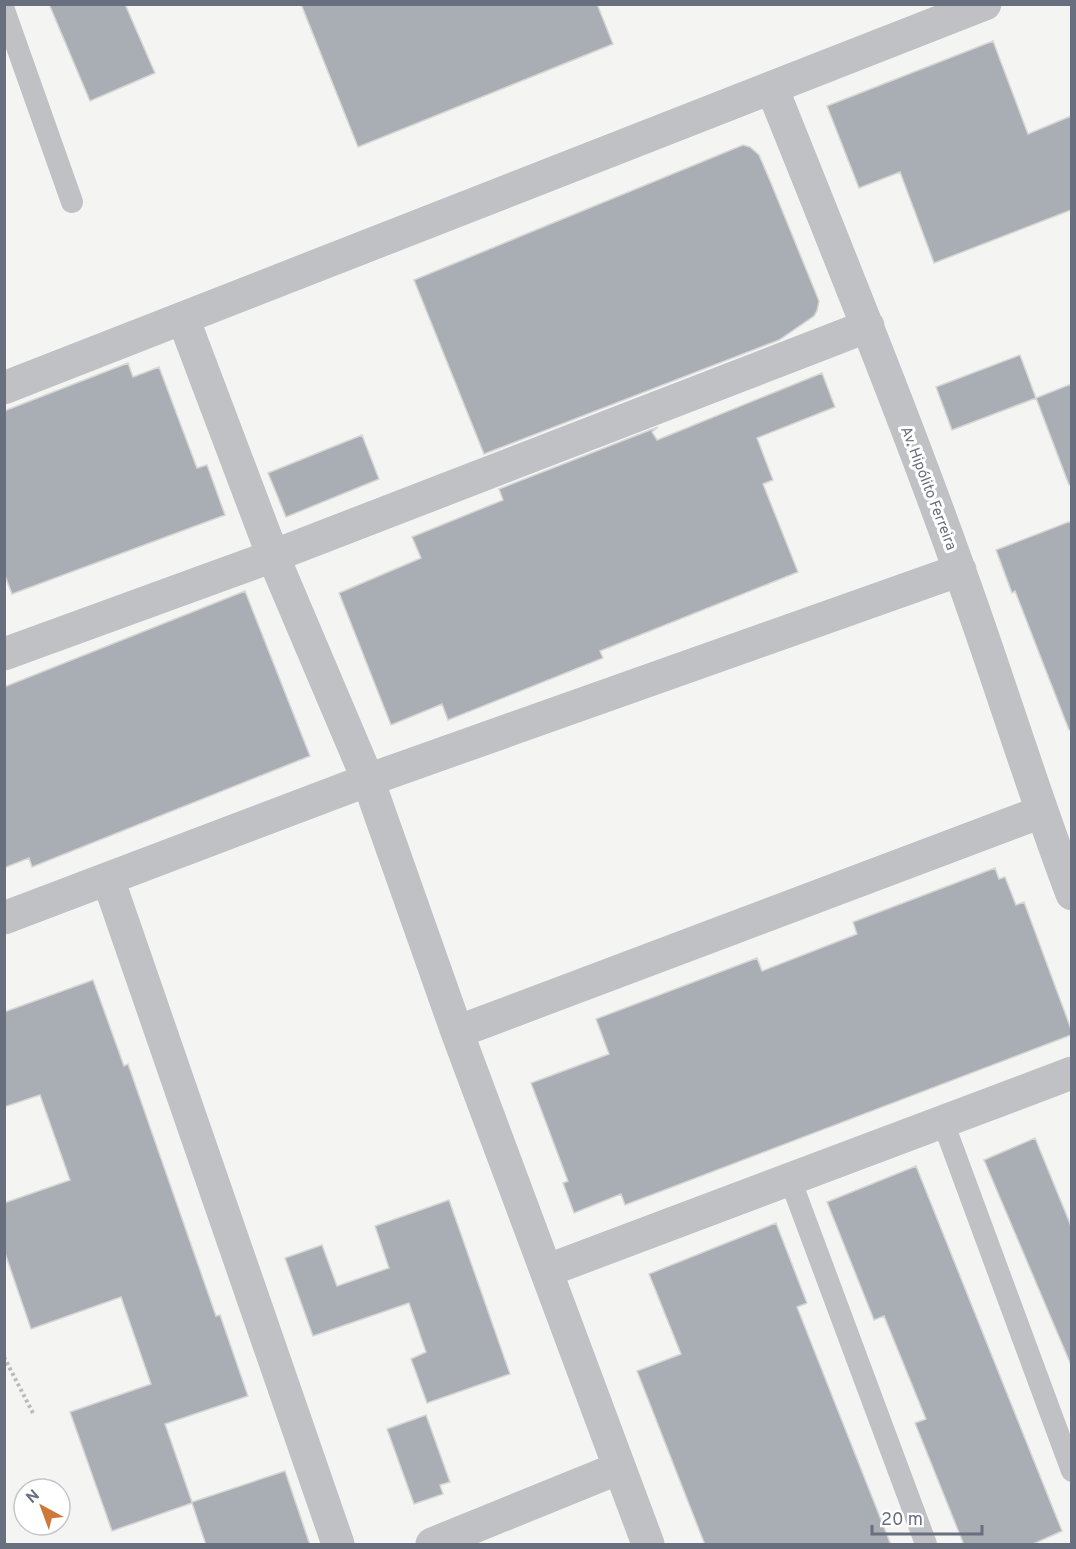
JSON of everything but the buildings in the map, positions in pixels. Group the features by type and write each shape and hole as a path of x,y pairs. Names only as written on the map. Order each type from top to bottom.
{"street":[{"path":"4,388 985,4"},
{"name":"Av. Hipólito Ferreira","path":"772,88 868,326 960,570 1041,812 1071,894"},
{"path":"183,318 273,556 368,780 457,1032 648,1545"},
{"path":"4,654 273,556 868,326"},
{"path":"4,918 368,780 960,570"},
{"path":"457,1032 1041,812"},
{"path":"108,879 338,1545"},
{"path":"546,1271 1071,1073"},
{"path":"432,1545 619,1468"}],"lane":[{"path":"4,10 72,202"},
{"path":"943,1122 1071,1471"},
{"path":"790,1179 926,1545"}],"path":[{"path":"4,1357 33,1415"}]}
